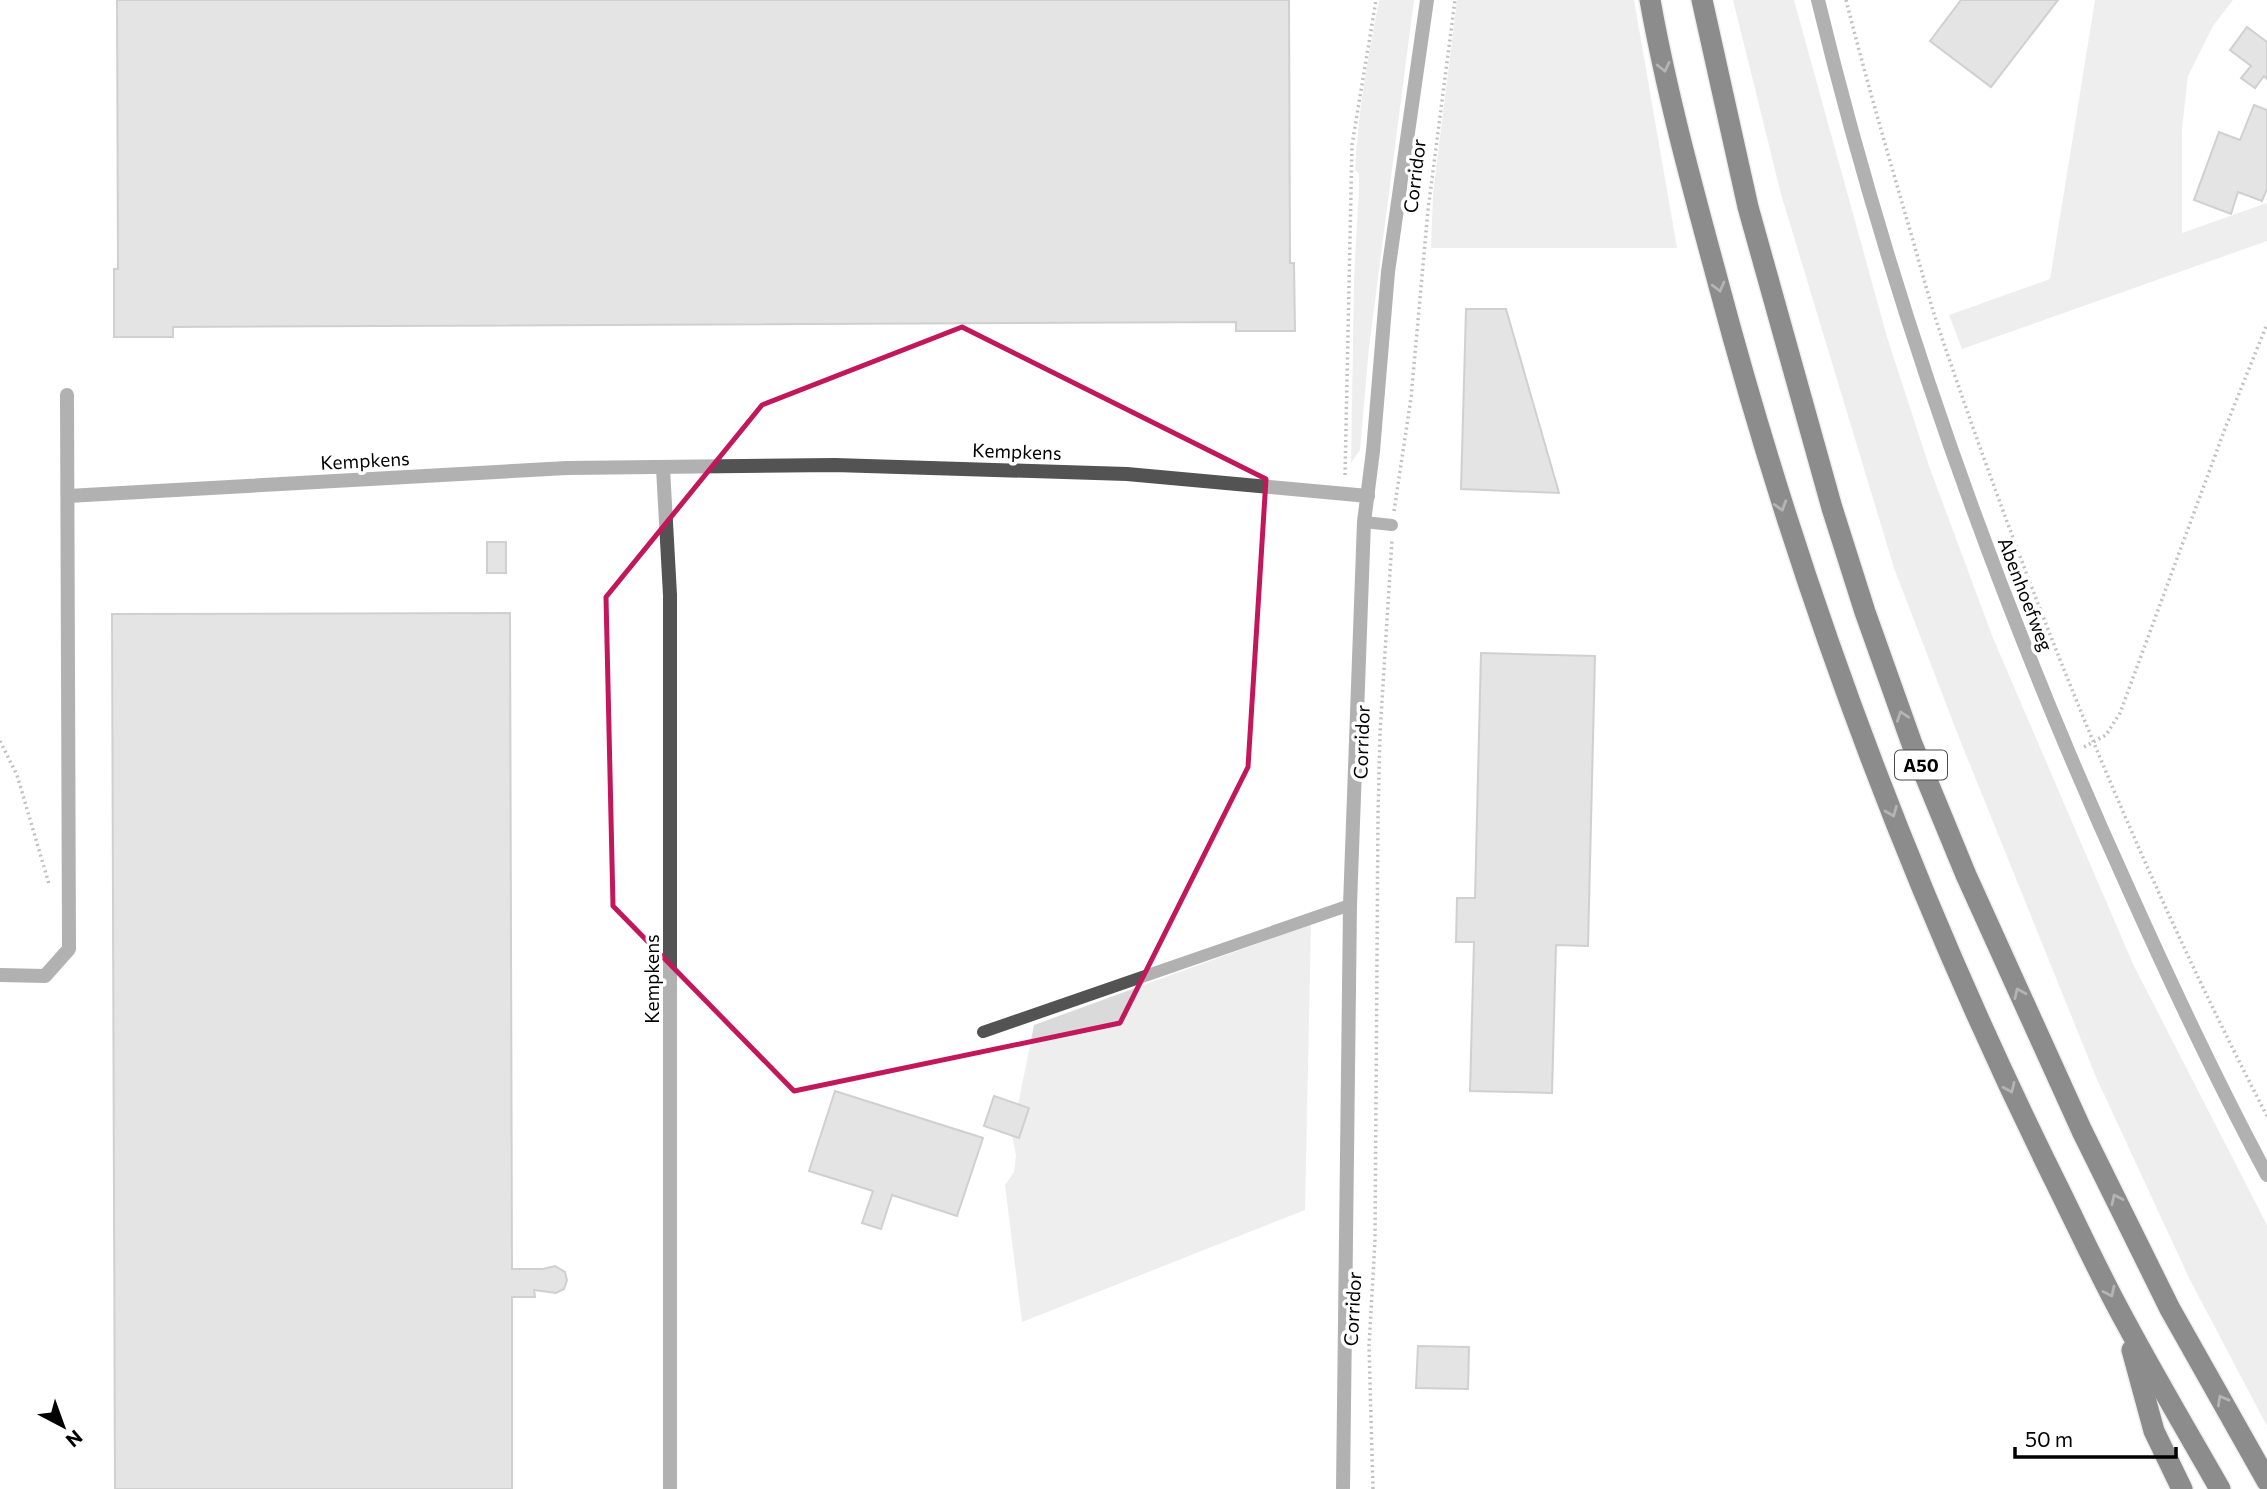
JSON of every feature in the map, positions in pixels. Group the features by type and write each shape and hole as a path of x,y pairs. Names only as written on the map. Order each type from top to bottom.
{"highway":[{"name":"A50","path":"1650,0 1690,178 1742,374 1786,520 1848,703 1948,949 2016,1101 2123,1318 2220,1489"},
{"name":"A50","path":"1702,0 1748,207 1832,508 1912,744 1966,875 2082,1131 2171,1309 2267,1481"},
{"name":"A50","path":"2123,1318 2154,1431 2182,1489"}],"street":[{"name":"Corridor","path":"1343,1489 1350,905 1364,522 1388,272 1427,0"},
{"name":"Abenhoefweg","path":"1818,0 1861,159 1913,333 2027,653 2089,802 2161,962 2267,1175"},
{"path":"0,975 45,976 69,949 67,395"},
{"name":"Kempkens","path":"68,496 567,468 835,465 1113,473 1368,496"},
{"name":"Kempkens","path":"663,468 670,595 670,1489"}],"lane":[{"path":"1364,522 1392,525"},
{"path":"983,1032 1350,905"}],"path":[{"path":"1345,493 1352,145 1376,0"},
{"name":"Corridor","path":"1373,1489 1369,1346 1375,1241 1378,816 1392,525 1411,398 1428,210 1455,0"},
{"name":"Abenhoefweg","path":"1846,0 1942,339 2053,642 2094,743 2188,955 2267,1116"},
{"path":"2087,746 2106,735 2120,713 2226,426 2267,324"},
{"path":"0,741 17,775 50,887"}],"highlighted area":[{"path":"962,327 1266,479 1248,767 1120,1023 794,1091 613,906 606,597 762,405"}],"shaded area":[{"path":"1379,0 1414,0 1369,347 1360,450 1351,463 1354,280 1359,186 1359,174 1355,170 1356,148"},
{"path":"1457,0 1634,0 1677,248 1431,248 1433,194"},
{"path":"1733,0 1794,0 1887,337 1929,466 1993,638 2133,964 2267,1225 2267,1426 2190,1280 2096,1077 1958,735 1894,568 1781,194"},
{"path":"2095,0 2233,0 2213,26 2188,76 2182,129 2182,233 2267,203 2267,241 1962,349 1949,315 2050,279"},
{"path":"1311,924 1305,1210 1022,1322 1005,1185 1014,1172 1016,1155 1012,1135 1034,1025"}],"building":[{"path":"117,0 1289,0 1290,263 1294,263 1295,331 1236,331 1236,322 173,327 173,337 114,337 114,269 118,269"},
{"path":"1961,0 2058,0 1991,87 1930,41"},
{"path":"2247,27 2267,42 2267,79 2264,76 2255,88 2241,78 2251,66 2230,50"},
{"path":"2254,105 2267,110 2267,189 2262,201 2238,192 2231,214 2194,200 2219,132 2240,140"},
{"path":"1466,309 1506,309 1559,493 1461,489"},
{"path":"487,542 506,542 506,573 487,573"},
{"path":"510,613 512,1269 543,1269 555,1266 565,1272 567,1280 564,1289 556,1293 534,1290 535,1297 512,1297 512,1489 115,1489 112,614"},
{"path":"1481,653 1595,656 1588,946 1556,945 1552,1093 1470,1091 1474,942 1456,942 1457,898 1475,898"},
{"path":"835,1091 983,1138 957,1216 892,1195 881,1229 862,1223 873,1191 809,1171"},
{"path":"994,1096 1029,1108 1019,1138 984,1126"},
{"path":"1418,1346 1469,1347 1468,1389 1416,1388"}]}
